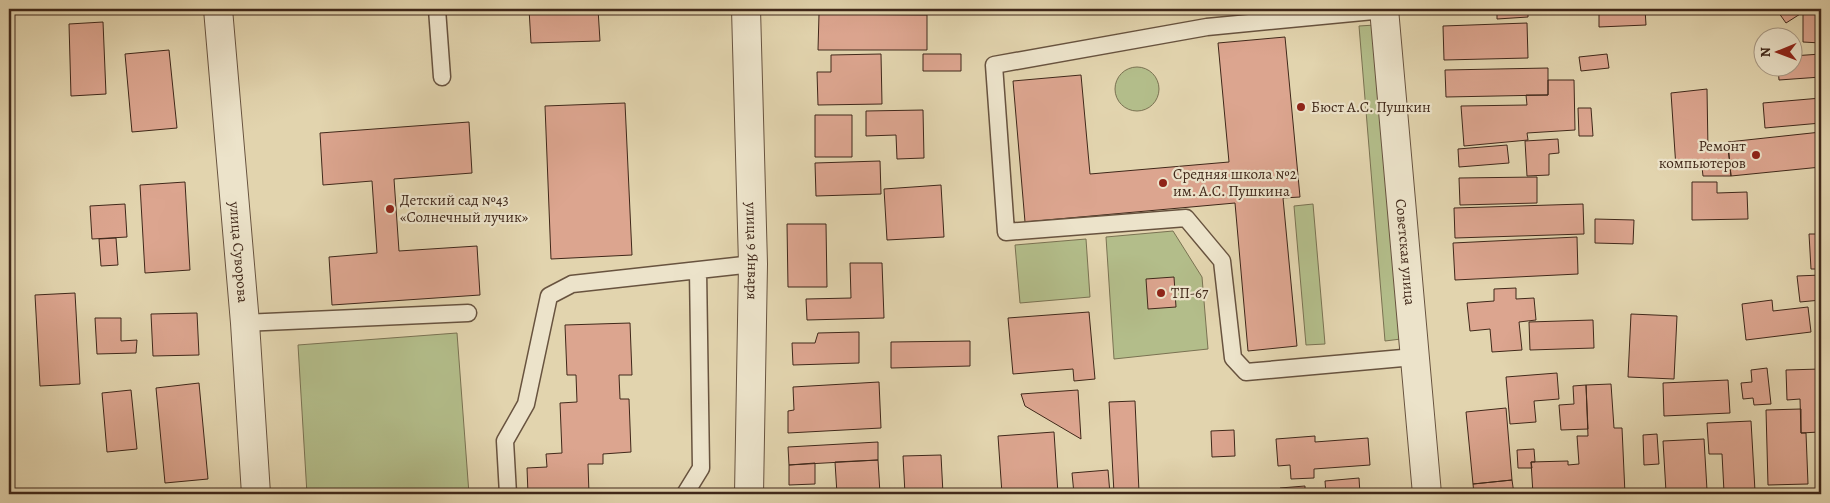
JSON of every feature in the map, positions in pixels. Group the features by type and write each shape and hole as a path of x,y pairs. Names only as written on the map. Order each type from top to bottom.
{"street":[{"name":"улица Суворова","path":"218,9 245,323 256,494"},
{"name":"улица 9 Января","path":"746,9 752,264 749,494"},
{"name":"Советская улица","path":"1384,9 1426,494"}],"lane":[{"path":"437,9 442,77"},
{"path":"1384,9 1207,27 994,65 1006,232 1186,218 1222,261 1233,358 1246,372 1414,357"},
{"path":"508,494 505,441 526,404 549,296 572,284 752,264"},
{"path":"684,494 701,468 698,270"},
{"path":"245,323 468,313"}],"green space":[{"path":"1375,25 1401,339 1385,341 1359,26"},
{"path":"1141,67 1153,73 1158,80 1158,98 1153,105 1146,110 1133,111 1125,108 1118,101 1115,85 1118,77 1125,70"},
{"path":"1313,204 1325,344 1306,345 1294,206"},
{"path":"1173,231 1202,277 1208,349 1114,359 1106,237"},
{"path":"1086,239 1090,297 1020,303 1015,245"},
{"path":"457,333 469,494 307,494 298,345"}],"building":[{"path":"529,9 598,9 600,41 531,43"},
{"path":"1497,9 1528,9 1528,17 1497,19"},
{"path":"1599,9 1645,9 1646,25 1599,27"},
{"path":"1776,9 1808,9 1786,23"},
{"path":"819,14 927,15 927,50 818,50"},
{"path":"1803,14 1821,14 1821,43 1803,42"},
{"path":"103,22 106,94 71,96 69,24"},
{"path":"1527,23 1528,58 1444,60 1443,26"},
{"path":"1285,37 1300,197 1283,198 1297,346 1248,351 1235,203 1025,222 1013,81 1081,75 1090,174 1229,162 1218,43"},
{"path":"169,50 177,128 132,132 125,54"},
{"path":"881,54 882,104 818,105 817,72 831,72 831,55"},
{"path":"923,54 961,54 961,71 923,71"},
{"path":"1607,54 1609,68 1581,71 1579,57"},
{"path":"1821,54 1821,77 1779,80 1779,78 1802,78 1802,55"},
{"path":"1548,68 1548,95 1446,97 1445,70"},
{"path":"1548,80 1574,80 1575,130 1527,133 1528,140 1464,146 1461,106 1527,105 1526,95 1548,95"},
{"path":"1707,89 1708,150 1728,149 1731,176 1703,176 1702,167 1676,168 1671,93"},
{"path":"1821,98 1821,123 1765,128 1763,103"},
{"path":"625,103 632,255 551,259 545,106"},
{"path":"1578,108 1591,108 1593,136 1579,136"},
{"path":"923,110 924,158 897,159 896,135 866,136 866,111"},
{"path":"815,115 852,115 852,157 815,157"},
{"path":"469,122 472,173 394,179 399,251 477,246 480,295 332,305 329,257 377,253 372,181 323,185 320,133"},
{"path":"1821,132 1821,167 1731,176 1728,142"},
{"path":"1558,139 1559,153 1549,154 1549,175 1527,176 1525,141"},
{"path":"1507,145 1509,163 1459,167 1458,149"},
{"path":"880,161 881,194 816,196 815,163"},
{"path":"1537,177 1537,203 1460,205 1459,178"},
{"path":"185,182 190,270 145,273 140,185"},
{"path":"1692,182 1717,182 1717,193 1747,192 1748,219 1692,220"},
{"path":"941,185 944,237 887,240 884,189"},
{"path":"125,204 127,237 92,239 90,206"},
{"path":"1583,204 1584,234 1455,238 1454,208"},
{"path":"1595,219 1634,220 1633,244 1595,243"},
{"path":"787,224 826,224 827,287 788,287"},
{"path":"1809,234 1821,234 1821,269 1811,269"},
{"path":"1577,237 1578,274 1455,280 1453,243"},
{"path":"116,238 118,265 101,266 99,239"},
{"path":"850,263 882,263 884,318 807,320 806,299 851,298"},
{"path":"1821,275 1821,300 1800,302 1797,276"},
{"name":"ТП-67","path":"1174,277 1176,307 1148,309 1146,279"},
{"path":"1516,288 1516,299 1534,298 1536,320 1519,322 1522,350 1492,352 1490,329 1470,331 1467,303 1494,301 1494,289"},
{"path":"75,293 80,384 40,386 35,295"},
{"path":"1772,300 1773,311 1808,307 1811,332 1746,340 1742,304"},
{"path":"1089,312 1095,379 1074,381 1073,369 1013,374 1008,318"},
{"path":"197,313 199,355 153,356 151,314"},
{"path":"1631,314 1677,316 1674,379 1628,377"},
{"path":"95,318 121,318 121,341 137,340 136,353 97,354"},
{"path":"1593,320 1594,348 1530,350 1529,322"},
{"path":"630,323 632,375 619,375 620,399 629,399 631,452 603,454 603,464 588,464 589,494 528,494 527,468 547,467 546,454 562,453 560,403 577,402 576,375 567,375 565,325"},
{"path":"859,332 859,363 793,365 792,343 815,343 818,333"},
{"path":"970,341 970,366 891,368 891,342"},
{"path":"1819,353 1821,353 1821,369 1820,369"},
{"path":"1767,368 1771,404 1754,405 1753,398 1743,399 1741,383 1752,382 1751,370"},
{"path":"1821,369 1820,475 1819,432 1801,433 1800,399 1787,400 1786,370"},
{"path":"1557,373 1559,399 1534,401 1536,422 1510,424 1506,377"},
{"path":"1728,380 1730,413 1664,416 1663,383"},
{"path":"879,382 881,428 788,433 788,411 794,410 793,387"},
{"path":"199,383 208,479 165,483 156,388"},
{"path":"1611,384 1614,428 1622,428 1625,494 1533,494 1531,462 1568,461 1568,465 1579,464 1577,436 1588,436 1586,385"},
{"path":"1586,385 1588,429 1561,430 1559,405 1574,404 1573,386"},
{"path":"131,390 137,449 107,452 102,393"},
{"path":"1078,390 1081,439 1025,406 1021,394"},
{"path":"1135,401 1139,492 1114,493 1109,402"},
{"path":"1506,408 1512,480 1473,484 1466,412"},
{"path":"1801,409 1801,433 1806,433 1808,484 1768,485 1766,410"},
{"path":"1751,421 1755,491 1724,492 1722,454 1709,454 1707,423"},
{"path":"1234,430 1235,456 1212,457 1211,431"},
{"path":"1054,432 1058,494 1002,494 998,436"},
{"path":"1657,434 1659,464 1644,465 1643,435"},
{"path":"1315,436 1315,442 1368,438 1370,465 1314,469 1314,478 1291,479 1290,465 1278,466 1276,439"},
{"path":"1704,439 1707,490 1666,492 1663,441"},
{"path":"878,442 878,460 789,465 788,447"},
{"path":"1534,449 1535,462 1531,462 1532,468 1518,468 1517,450"},
{"path":"941,455 943,494 905,494 903,456"},
{"path":"878,460 880,494 837,494 835,462"},
{"path":"815,463 815,484 789,485 789,465"},
{"path":"1108,470 1110,494 1074,494 1072,473"},
{"path":"1359,478 1360,494 1326,494 1325,481"},
{"path":"1512,480 1514,494 1474,494 1473,484"},
{"path":"1305,486 1305,494 1281,494 1280,488"},
{"path":"1180,490 1180,494 1142,494"}],"place":[{"name":"Бюст А.С. Пушкин","path":"1301,107"},
{"name":"Ремонт компьютеров","path":"1756,155"},
{"name":"Средняя школа №2 им. А.С. Пушкина","path":"1163,183"},
{"name":"Детский сад №43 «Солнечный лучик»","path":"390,209"},
{"name":"ТП-67","path":"1161,293"}]}
